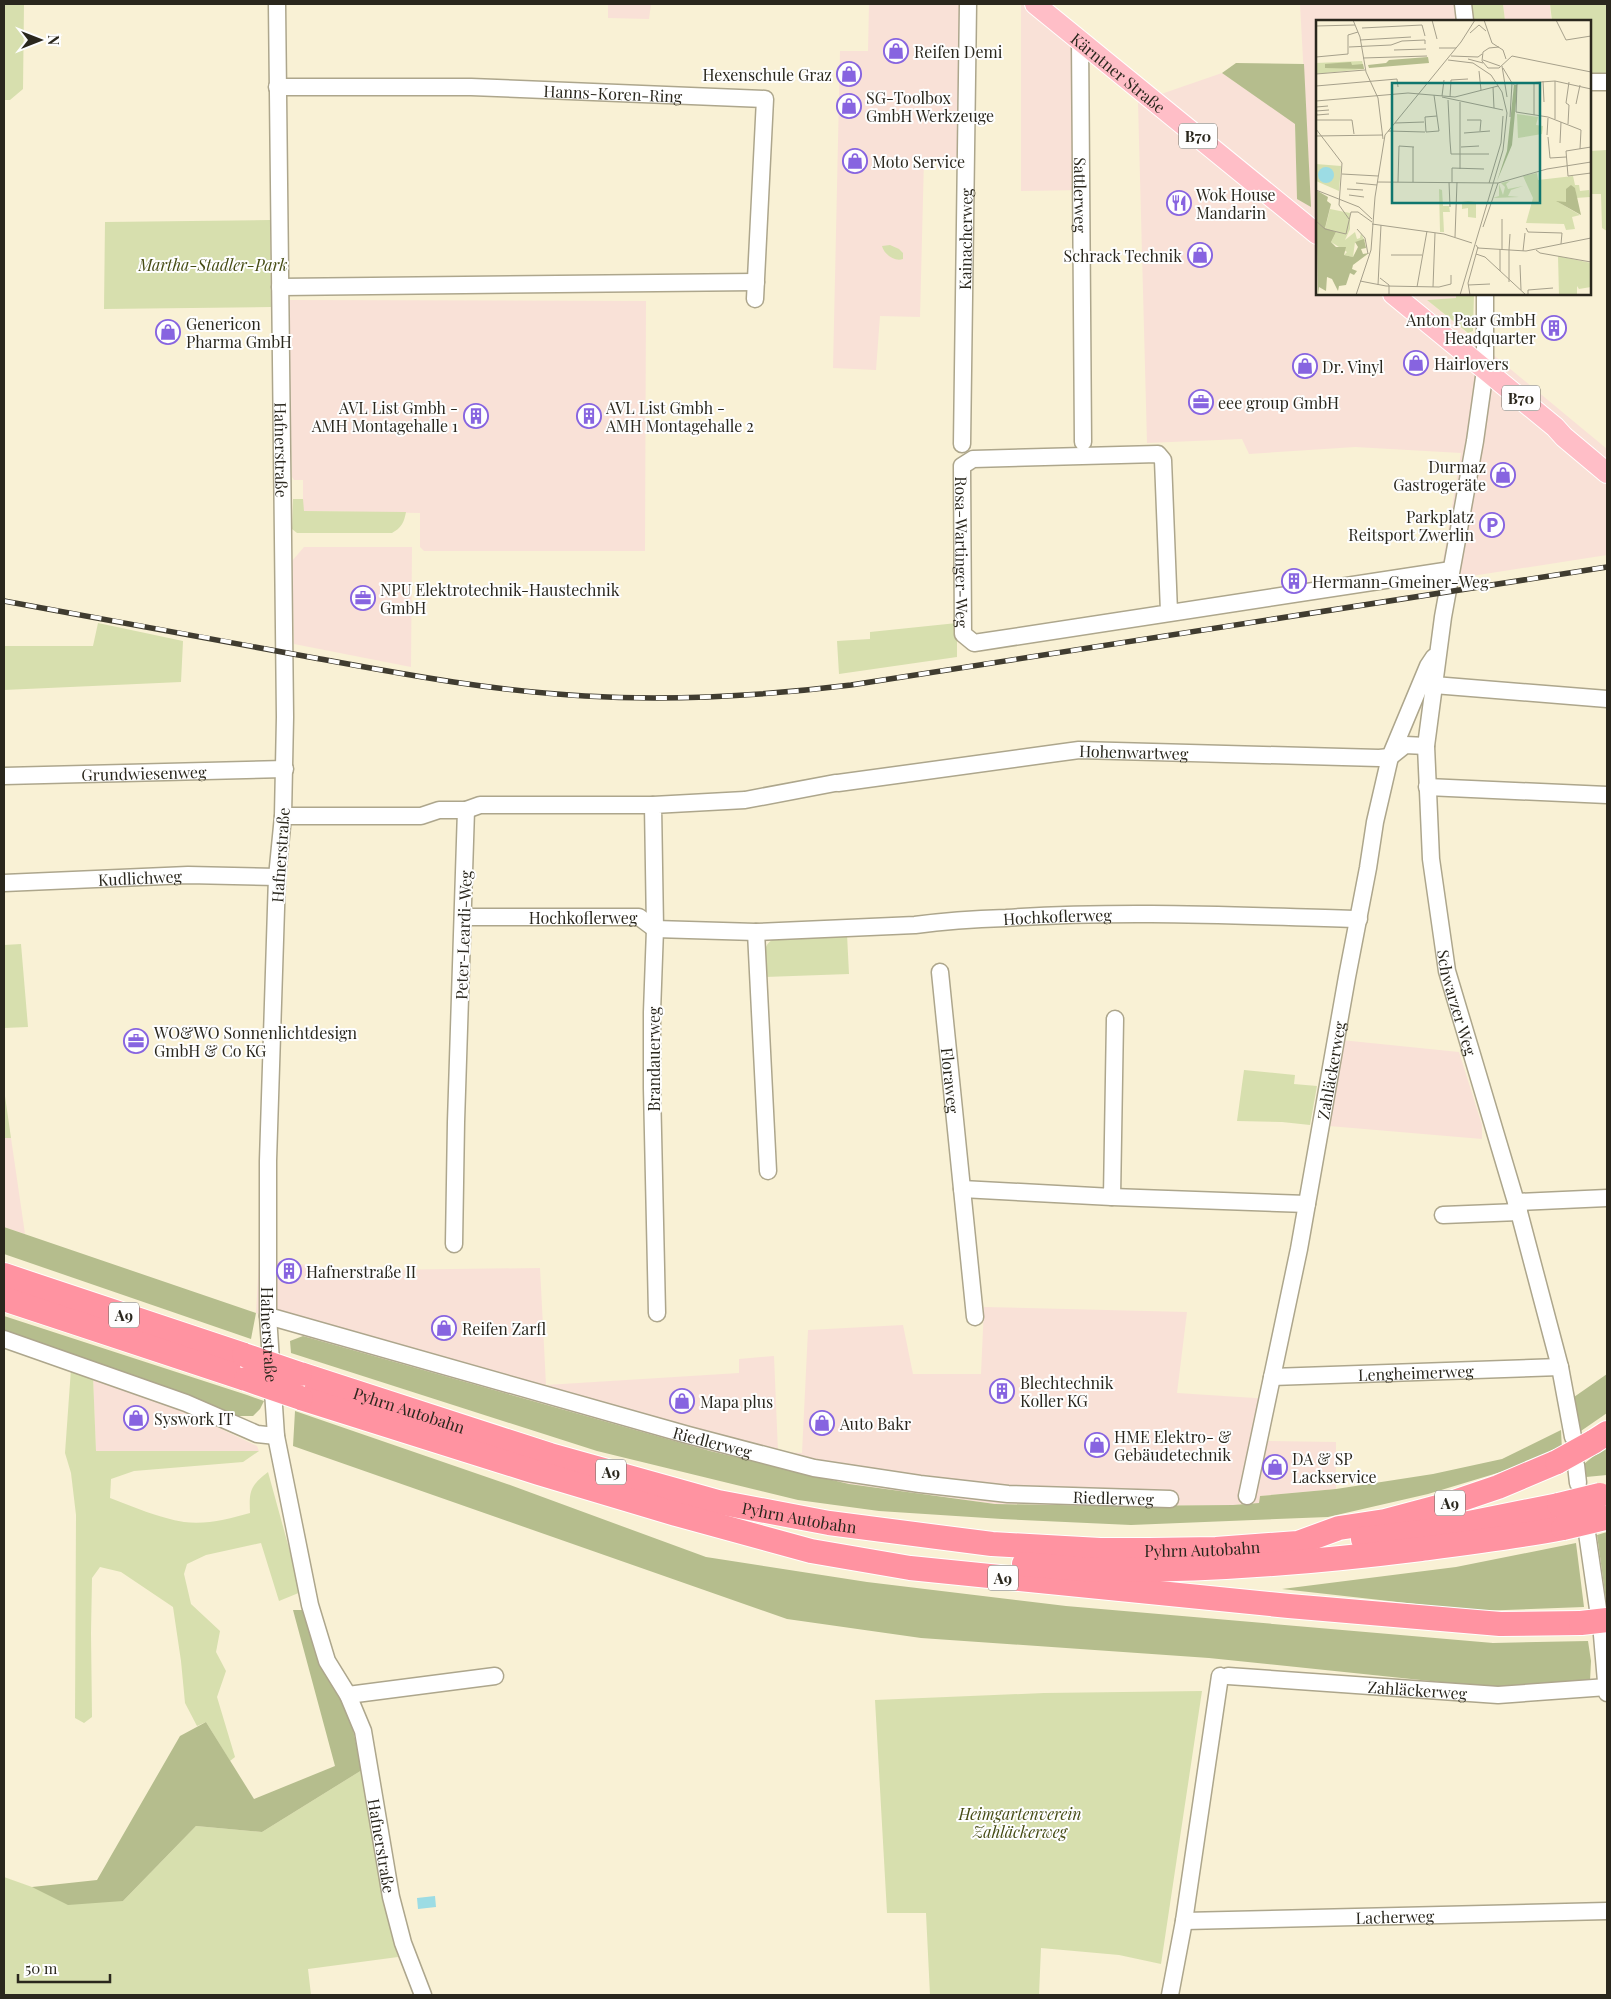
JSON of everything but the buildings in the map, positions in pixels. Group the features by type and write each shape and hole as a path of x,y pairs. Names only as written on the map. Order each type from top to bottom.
{"highway":[{"name":"Pyhrn Autobahn","path":"4,1275 550,1455 718,1502 829,1523 992,1544 1100,1550 1216,1549 1298,1543 1339,1528 1385,1520 1446,1505 1566,1464 1591,1437"},
{"name":"Pyhrn Autobahn","path":"4,1299 301,1398 539,1473 811,1551 910,1568 1435,1620 1500,1624 1597,1622"},
{"path":"1298,1543 1343,1542 1601,1511"},
{"path":"734,1530 813,1539 912,1554 1106,1570 1189,1569 1348,1558 1515,1537 1561,1516"}],"main road":[{"name":"Kärntner Straße","path":"1036,4 1316,233"},
{"name":"B70","path":"1393,295 1555,426 1564,438 1607,473"}],"street":[{"name":"Hafnerstraße","path":"277,4 285,769 284,816 277,877 268,1161 268,1316 276,1436 310,1605 327,1661 348,1695 363,1731 391,1896 403,1943 423,1995"},
{"name":"Kainacherweg","path":"962,444 968,4"},
{"path":"1463,4 1465,20"},
{"name":"Sattlerweg","path":"1080,39 1084,442"},
{"path":"1591,82 1607,82"},
{"name":"Hanns-Koren-Ring","path":"278,87 471,87 765,99 755,299"},
{"path":"280,287 756,282"},
{"name":"Schwarzer Weg","path":"1486,295 1485,370 1475,441 1437,655 1426,746 1431,859 1447,971 1518,1207 1560,1367 1591,1437"},
{"name":"Rosa-Wartinger-Weg","path":"1169,612 1163,460 1158,454 973,459 962,466 964,634 974,643 1451,570"},
{"name":"Zahläckerweg","path":"1247,1496 1299,1249 1375,822 1390,757 1431,659 1437,655"},
{"path":"1434,685 1607,700"},
{"name":"Hohenwartweg","path":"653,805 745,800 837,783 1079,750 1262,756 1390,757 1405,745 1426,746"},
{"name":"Grundwiesenweg","path":"4,776 285,769"},
{"path":"1427,787 1607,795"},
{"path":"284,816 421,816 439,810 466,810 480,805 653,805"},
{"name":"Brandauerweg","path":"653,805 655,929 652,1070 657,1313"},
{"name":"Peter-Leardi-Weg","path":"454,1244 466,810"},
{"name":"Kudlichweg","path":"4,883 188,875 277,877"},
{"name":"Hochkoflerweg","path":"464,917 639,917 655,929 756,932 915,925 1055,914 1174,913 1359,920"},
{"path":"756,932 768,1171"},
{"name":"Floraweg","path":"940,972 974,1317"},
{"path":"1112,1197 1114,1019"},
{"path":"962,1189 1307,1204"},
{"path":"1443,1216 1607,1198"},
{"name":"Riedlerweg","path":"268,1316 688,1436 814,1468 920,1484 1008,1494 1170,1499"},
{"path":"4,1339 186,1403 257,1434 276,1436"},
{"name":"Lengheimerweg","path":"1272,1377 1560,1367"},
{"path":"1566,1464 1578,1482"},
{"path":"1601,1511 1597,1622 1607,1693"},
{"path":"348,1695 495,1676"},
{"name":"Zahläckerweg","path":"1170,1995 1224,1676 1498,1695 1607,1687"},
{"name":"Lacherweg","path":"1184,1921 1607,1912"}],"shaded area":[{"path":"608,4 651,4 649,19 608,18"},
{"path":"869,4 968,4 966,157 924,159 920,317 880,316 876,370 833,368 840,51 868,51"},
{"path":"1021,4 1035,4 1080,39 1085,190 1021,191"},
{"path":"1300,4 1455,4 1457,20 1316,20 1316,295 1456,295 1456,298 1427,300 1607,449 1607,555 1459,578 1440,579 1461,453 1355,447 1249,454 1242,439 1147,443 1138,102 1222,73 1295,123 1297,199 1311,206"},
{"path":"1503,4 1550,4 1551,20 1505,20"},
{"path":"288,300 646,301 645,551 424,551 420,547 420,513 303,511 303,480 294,480 292,477"},
{"path":"304,547 412,547 411,667 294,644 292,561"},
{"path":"1341,1040 1459,1052 1482,1125 1482,1139 1329,1126"},
{"path":"4,1138 11,1138 25,1234 4,1227"},
{"path":"259,1259 322,1267 375,1270 540,1268 546,1385 739,1373 739,1359 774,1356 778,1452 802,1453 808,1330 903,1325 913,1374 981,1374 984,1307 1187,1312 1177,1393 1270,1399 1265,1441 1336,1442 1336,1489 1260,1496 1259,1503 1233,1505 1114,1506 996,1504 849,1484 710,1451 303,1336 256,1313"},
{"path":"93,1376 185,1412 257,1446 259,1451 96,1451"}],"green space":[{"path":"4,4 24,4 23,89 10,100 4,100"},
{"path":"1469,4 1503,4 1505,20 1472,20"},
{"path":"1550,4 1607,4 1607,73 1591,75 1591,20 1552,20"},
{"path":"1236,63 1304,64 1311,207 1297,199 1295,124 1222,73"},
{"path":"1607,150 1607,231 1602,228 1601,194 1591,194 1591,151"},
{"name":"Martha-Stadler-Park","path":"270,220 271,307 104,309 105,222"},
{"path":"890,245 903,253 903,259 896,259 887,254 882,246"},
{"path":"1456,295 1474,295 1473,331 1468,333 1427,300 1456,298"},
{"path":"293,499 303,499 304,511 406,512 402,525 392,533 297,533 292,529"},
{"path":"98,623 183,641 181,682 4,690 4,646 93,646"},
{"path":"957,623 957,657 839,674 837,641 870,639 870,632"},
{"path":"847,934 849,974 765,977 765,950 774,939"},
{"path":"21,944 28,1027 4,1028 4,945"},
{"path":"1244,1070 1295,1075 1294,1084 1317,1086 1310,1125 1237,1121"},
{"path":"4,1089 11,1138 4,1138"},
{"path":"4,1227 256,1313 251,1339 4,1254"},
{"path":"4,1316 264,1401 260,1409 253,1416 237,1416 4,1331"},
{"path":"303,1336 710,1451 849,1484 995,1504 1114,1506 1259,1503 1260,1496 1336,1489 1433,1474 1502,1459 1561,1430 1562,1450 1514,1468 1428,1494 1328,1517 1131,1525 879,1511 798,1500 597,1451 291,1353 290,1341"},
{"path":"71,1369 93,1376 96,1451 259,1451 243,1462 134,1471 111,1479 110,1498 165,1518 192,1523 217,1521 250,1513 250,1499 254,1485 268,1472 301,1592 279,1601 261,1543 206,1555 187,1564 184,1574 191,1604 220,1631 216,1652 226,1671 217,1697 235,1757 230,1761 206,1722 197,1726 185,1703 173,1607 121,1572 100,1567 92,1578 92,1717 84,1723 75,1718 76,1515 71,1473 65,1453"},
{"path":"1607,1374 1607,1413 1578,1433 1574,1413 1574,1397"},
{"path":"295,1411 507,1484 706,1557 867,1582 1066,1606 1493,1643 1588,1641 1591,1661 1590,1682 1507,1689 1209,1658 921,1638 787,1619 293,1446"},
{"path":"1607,1445 1607,1475 1586,1477 1584,1464"},
{"path":"1607,1532 1607,1607 1597,1535"},
{"path":"1576,1543 1584,1607 1478,1611 1282,1589 1456,1567"},
{"path":"293,1610 303,1610 327,1677 350,1716 362,1770 262,1832 196,1826 123,1901 68,1905 32,1887 97,1880 180,1736 206,1722 254,1799 335,1766"},
{"name":"Heimgartenverein Zahläckerweg","path":"1202,1691 1161,1964 1119,1955 1041,1948 1039,1995 930,1995 926,1913 887,1913 875,1700 1044,1693"},
{"path":"362,1770 386,1913 398,1957 308,1969 311,1995 4,1995 4,1877 32,1887 123,1901 196,1826 262,1832"}],"water":[{"path":"435,1896 436,1907 418,1909 417,1898"}],"railway":[{"path":"4,601 374,669 479,686 549,694 685,698 751,695 851,685 1607,567"}],"place":[{"name":"Reifen Demi","path":"896,51"},
{"name":"Hexenschule Graz","path":"849,74"},
{"name":"SG-Toolbox GmbH Werkzeuge","path":"849,106"},
{"name":"Moto Service","path":"855,161"},
{"name":"Wok House Mandarin","path":"1179,203"},
{"name":"Schrack Technik","path":"1200,255"},
{"name":"Anton Paar GmbH Headquarter","path":"1554,328"},
{"name":"Genericon Pharma GmbH","path":"168,332"},
{"name":"Hairlovers","path":"1416,363"},
{"name":"Dr. Vinyl","path":"1305,366"},
{"name":"eee group GmbH","path":"1201,402"},
{"name":"AVL List Gmbh - AMH Montagehalle 1","path":"476,416"},
{"name":"AVL List Gmbh - AMH Montagehalle 2","path":"589,416"},
{"name":"Durmaz Gastrogeräte","path":"1503,475"},
{"name":"Parkplatz Reitsport Zwerlin","path":"1492,525"},
{"name":"Hermann-Gmeiner-Weg","path":"1294,581"},
{"name":"NPU Elektrotechnik-Haustechnik GmbH","path":"363,598"},
{"name":"WO&WO Sonnenlichtdesign GmbH & Co KG","path":"136,1041"},
{"name":"Hafnerstraße II","path":"289,1271"},
{"name":"Reifen Zarfl","path":"444,1328"},
{"name":"Blechtechnik Koller KG","path":"1002,1391"},
{"name":"Mapa plus","path":"682,1401"},
{"name":"Syswork IT","path":"136,1418"},
{"name":"Auto Bakr","path":"822,1423"},
{"name":"HME Elektro- & Gebäudetechnik","path":"1097,1445"},
{"name":"DA & SP Lackservice","path":"1275,1467"}]}
